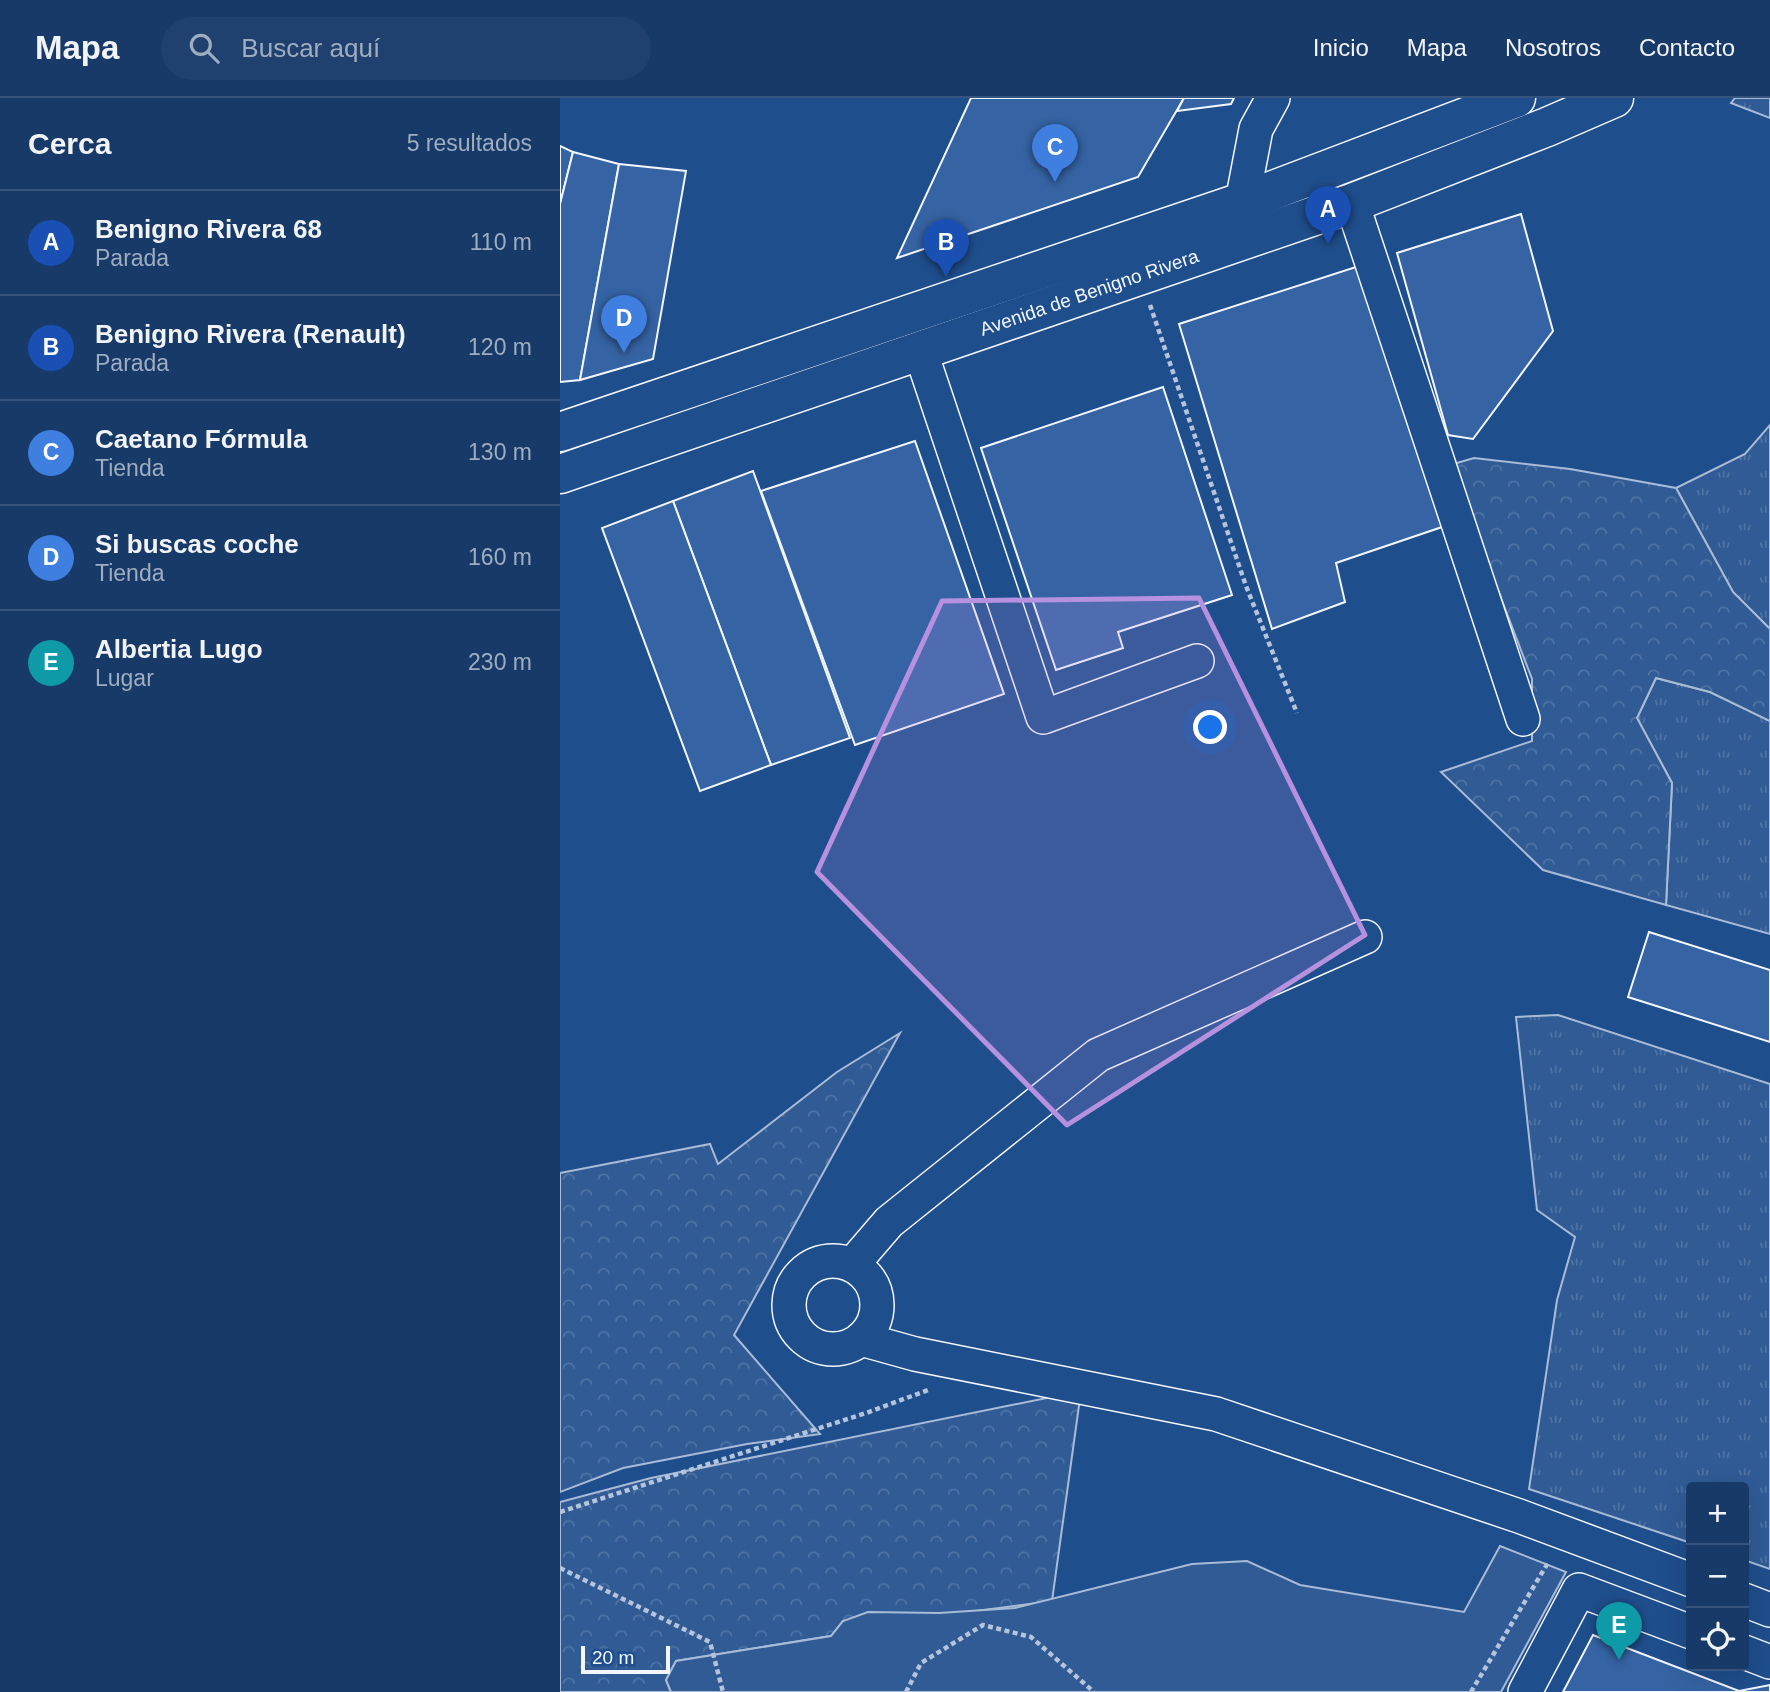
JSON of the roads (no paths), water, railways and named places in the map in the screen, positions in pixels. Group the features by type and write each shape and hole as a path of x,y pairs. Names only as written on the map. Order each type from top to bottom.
{"main road":[{"name":"Avenida de Benigno Rivera","path":"560,432 1242,202 1517,98"},
{"name":"Avenida de Benigno Rivera","path":"560,474 1352,203 1614,98"}],"street":[{"path":"1242,202 1256,129 1273,98"},
{"path":"1352,203 1523,719"},
{"path":"920,350 1043,717 1197,661"},
{"path":"852,1265 889,1222 1098,1055 1365,937"},
{"path":"825,1261 852,1265 871,1282 876,1294 875,1319 861,1339 849,1346 822,1348 799,1335 788,1310 789,1297 802,1273 825,1261"},
{"path":"861,1339 915,1354 1216,1414 1519,1516 1686,1578"},
{"path":"1525,1692 1579,1590 1686,1630"},
{"path":"1749,1602 1770,1610"},
{"path":"1749,1654 1770,1662"}],"place":[{"name":"Caetano Fórmula","path":"1055,182"},
{"name":"Benigno Rivera 68","path":"1328,244"},
{"name":"Benigno Rivera (Renault)","path":"946,277"},
{"name":"Si buscas coche","path":"624,353"},
{"name":"Albertia Lugo","path":"1619,1660"}]}
